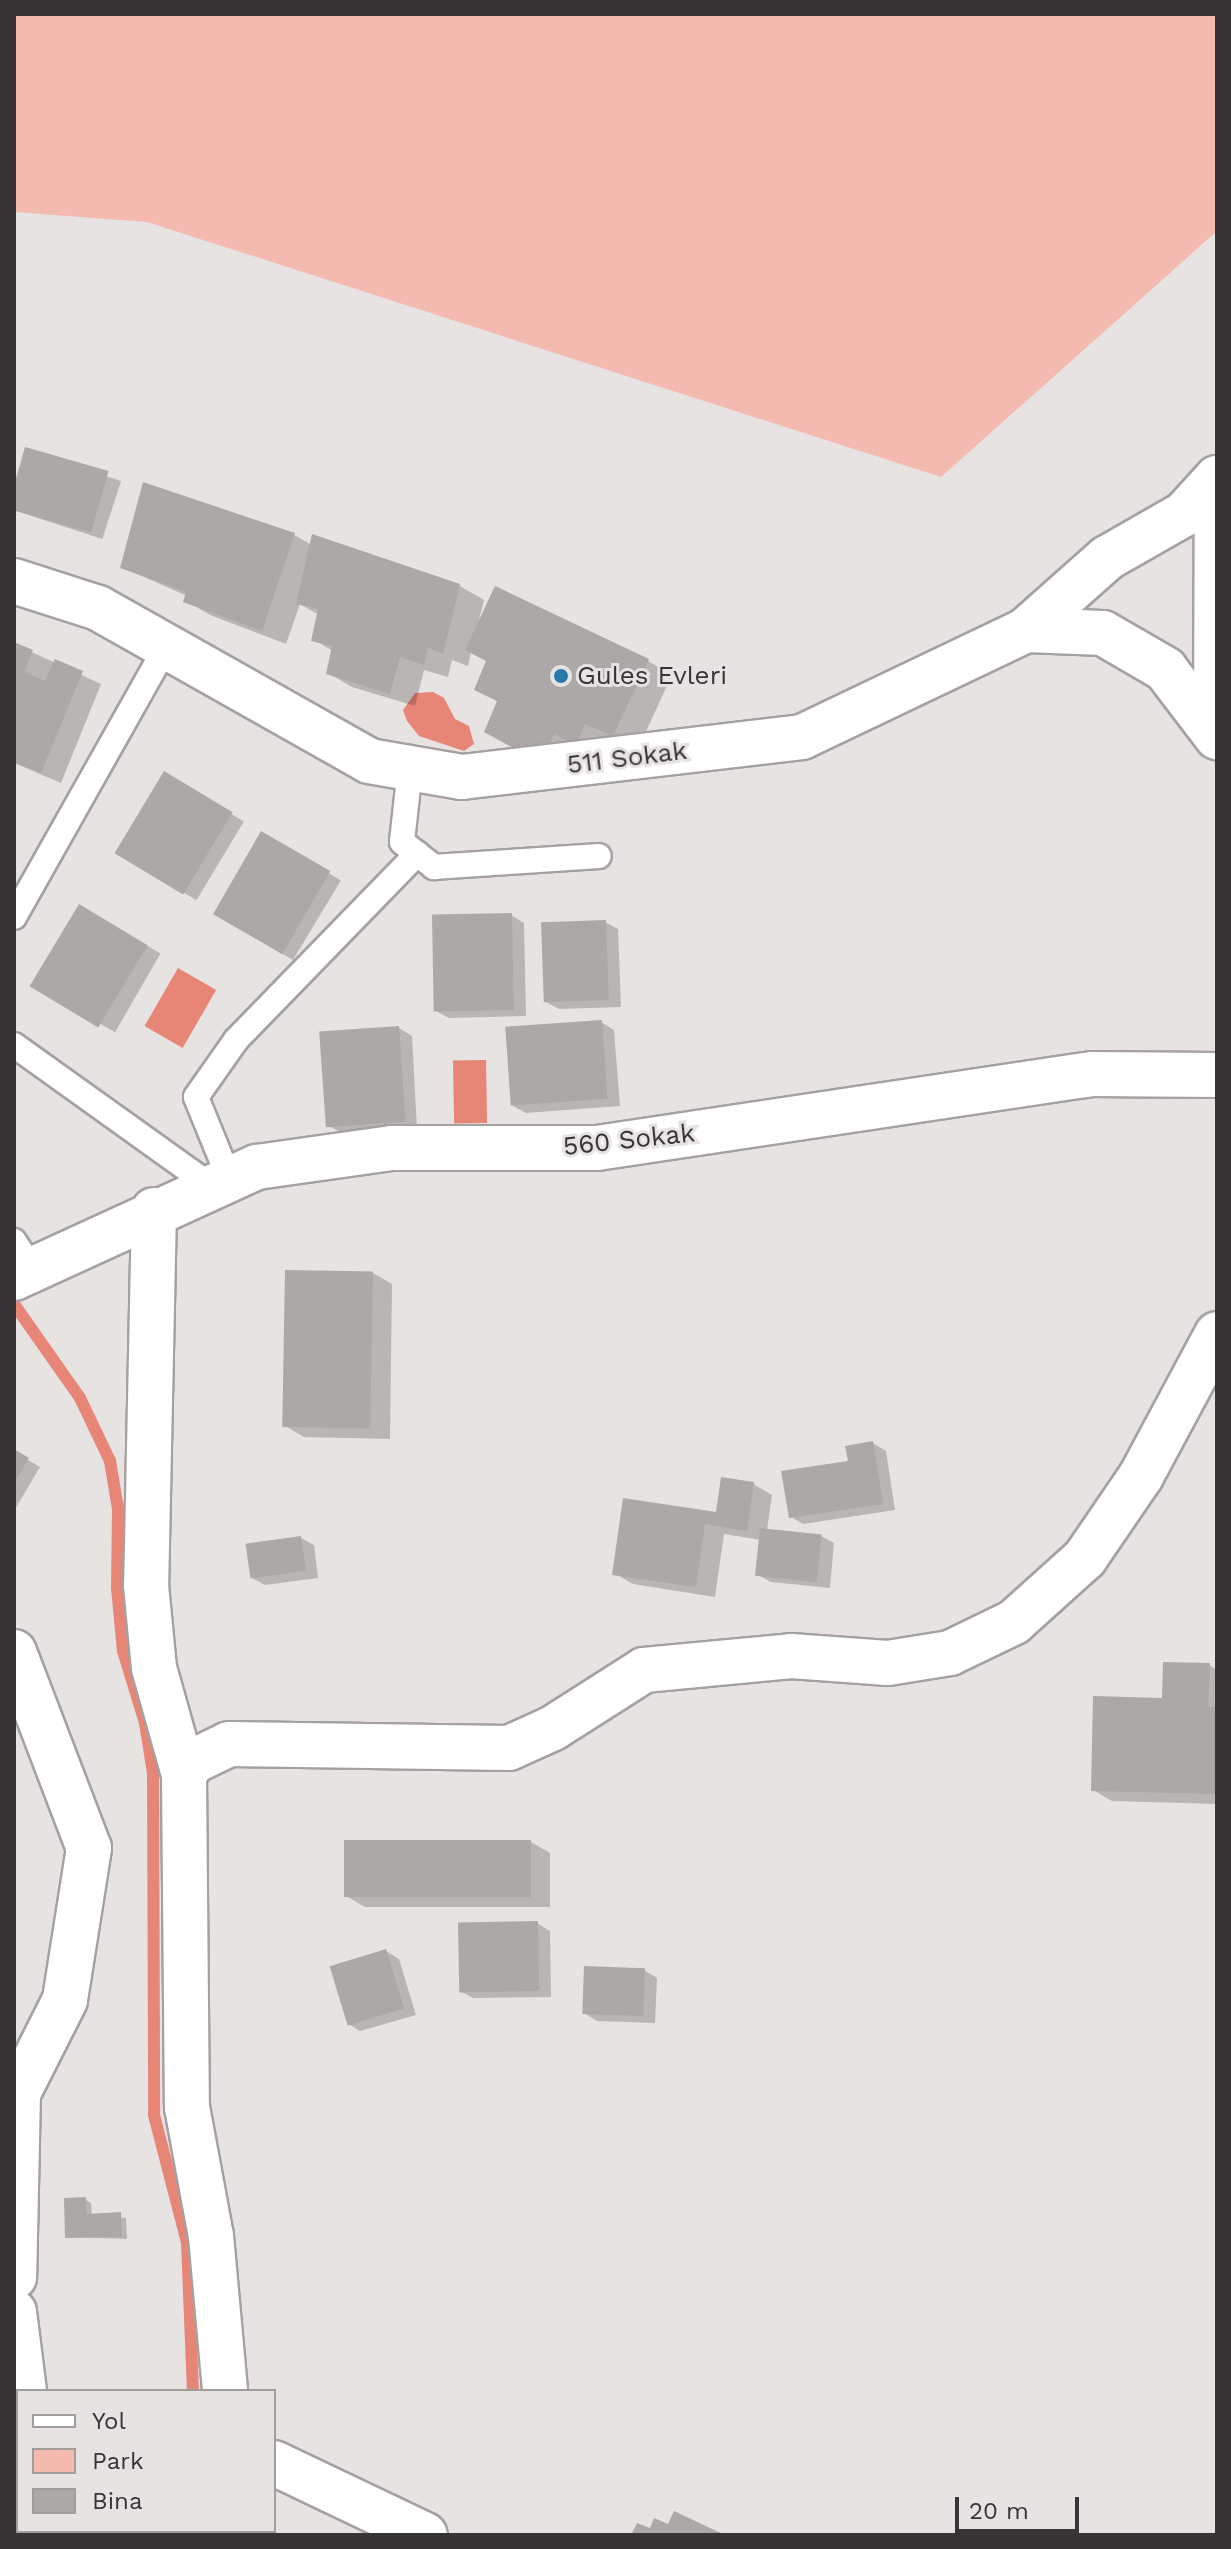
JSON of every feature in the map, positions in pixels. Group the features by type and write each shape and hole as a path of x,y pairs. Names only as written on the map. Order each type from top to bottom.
{"street":[{"path":"1026,630 1107,558 1184,514 1217,478"},
{"path":"1216,733 1217,478"},
{"name":"511 Sokak","path":"14,581 98,608 369,761 462,777 802,737 1026,630 1103,633 1165,669 1216,733"},
{"name":"560 Sokak","path":"19,1267 257,1167 392,1148 597,1148 1092,1074 1217,1075"},
{"path":"154,1210 146,1585 154,1668 184,1775 187,2107 211,2236 225,2389"},
{"path":"184,1775 192,1762 229,1744 509,1748 553,1728 644,1670 791,1656 888,1663 950,1653 1014,1622 1085,1558 1141,1476 1217,1334"},
{"path":"14,1652 89,1848 65,2000 16,2092 14,2277"},
{"path":"276,2464 425,2535"}],"lane":[{"path":"14,917 166,647"},
{"path":"410,769 402,842 434,867 599,856"},
{"path":"220,1182 196,1097 236,1040 417,854"},
{"path":"14,1045 220,1182"}],"green space":[{"path":"14,14 1217,14 1217,231 941,477 147,222 14,212"}],"shaded area":[{"path":"433,692 444,698 455,719 469,726 474,744 464,751 419,736 407,721 403,710 415,693"},
{"path":"178,968 216,990 183,1048 145,1026"},
{"path":"486,1060 487,1123 454,1124 453,1061"}],"building":[{"path":"25,447 109,471 91,533 14,510 14,485"},
{"path":"143,482 295,533 262,631 183,602 186,592 120,568"},
{"path":"312,534 460,584 443,654 428,648 424,665 400,657 390,694 326,674 332,646 311,641 318,609 296,604"},
{"name":"Gules Evleri","path":"495,586 649,659 613,736 585,724 576,745 554,734 541,763 484,732 497,701 474,690 486,661 465,650"},
{"path":"14,642 33,650 24,672 45,681 55,659 83,671 41,773 14,762"},
{"path":"164,771 233,812 183,894 115,853"},
{"path":"261,831 330,871 282,954 213,914"},
{"path":"79,904 148,945 98,1027 30,986"},
{"path":"512,913 514,1010 434,1011 432,914"},
{"path":"606,920 609,1000 544,1002 541,922"},
{"path":"602,1020 608,1099 511,1106 505,1027"},
{"path":"399,1026 406,1122 326,1127 319,1032"},
{"path":"285,1270 373,1272 370,1429 282,1427"},
{"path":"873,1441 883,1504 789,1518 781,1471 848,1461 845,1446"},
{"path":"14,1449 29,1458 14,1483"},
{"path":"721,1477 754,1482 747,1531 705,1524 696,1587 612,1575 623,1498 716,1512"},
{"path":"760,1528 822,1534 817,1582 755,1576"},
{"path":"301,1536 306,1571 250,1578 246,1544"},
{"path":"1163,1662 1210,1663 1208,1707 1217,1707 1217,1794 1091,1791 1093,1696 1162,1698"},
{"path":"344,1840 531,1840 531,1897 344,1897"},
{"path":"538,1921 539,1991 459,1992 458,1922"},
{"path":"386,1949 404,2008 348,2026 330,1966"},
{"path":"584,1966 645,1968 643,2016 582,2014"},
{"path":"86,2197 87,2214 121,2212 122,2237 65,2238 64,2198"},
{"path":"674,2511 725,2535 631,2535 637,2523 650,2528 654,2518 668,2524"}],"waterway":[{"path":"14,1304 80,1398 110,1461 118,1509 117,1588 123,1651 145,1723 153,1773 154,2115 187,2243 193,2389"}],"place":[{"name":"Gules Evleri","path":"561,676"}]}
